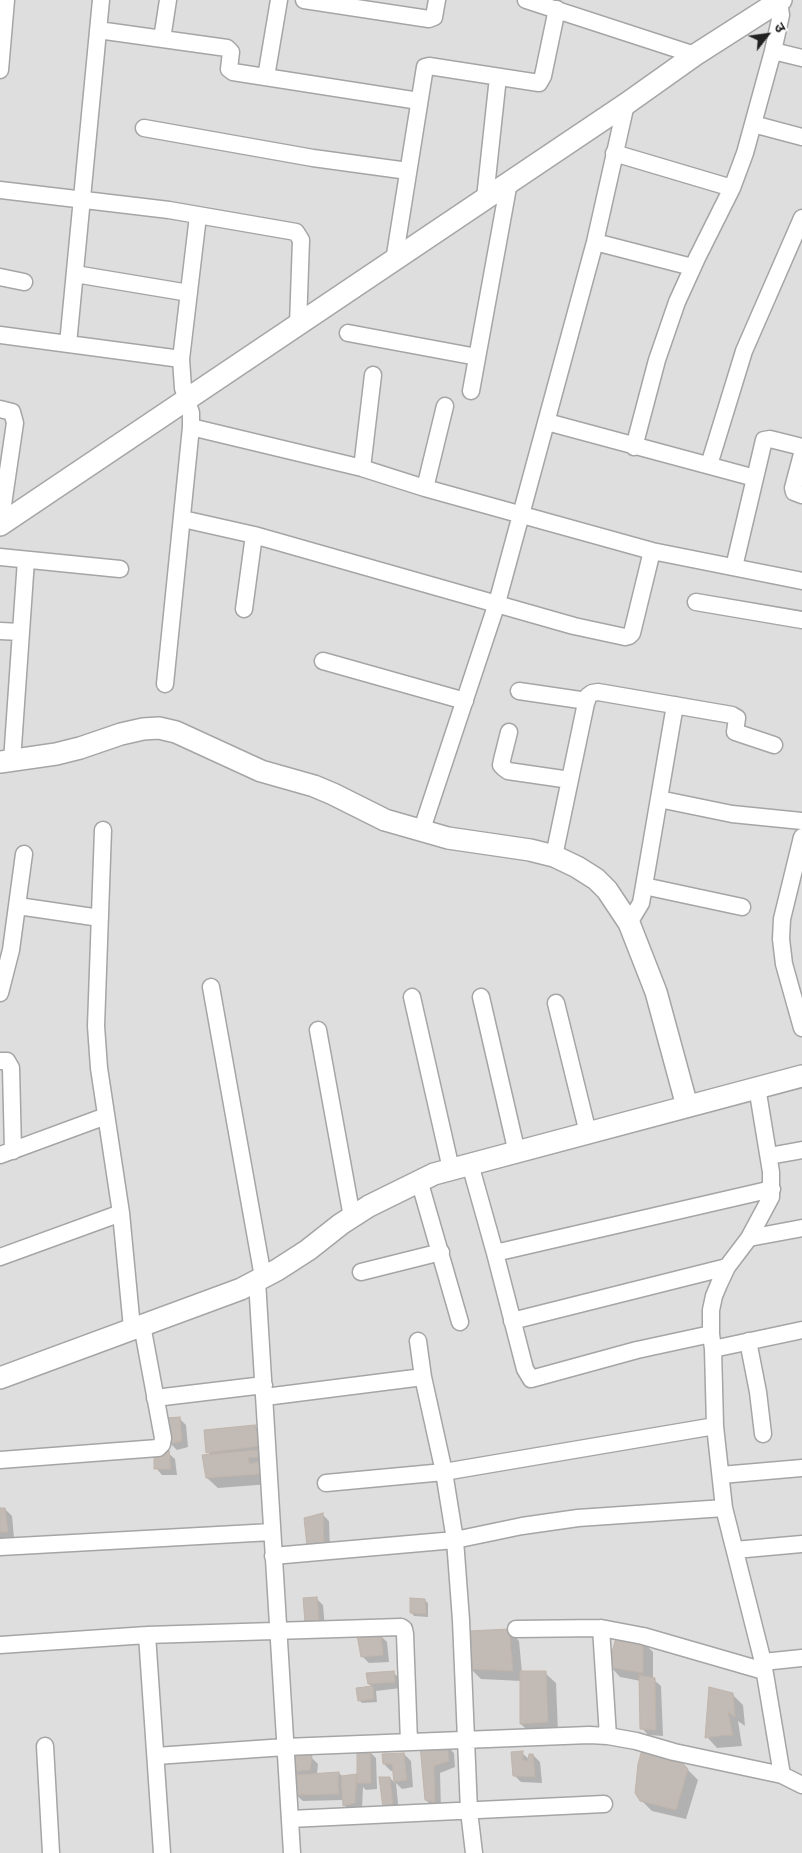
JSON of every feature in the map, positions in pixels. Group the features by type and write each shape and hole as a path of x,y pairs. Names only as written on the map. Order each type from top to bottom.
{"street":[{"path":"0,70 6,0"},
{"path":"68,344 101,0"},
{"path":"162,39 168,0"},
{"path":"266,78 279,0"},
{"path":"304,0 429,19 434,17 437,0"},
{"path":"526,0 549,5 694,55"},
{"path":"0,525 626,104 770,3 781,15 745,153 732,188 692,267 668,327 634,447"},
{"path":"394,261 424,70 427,66 536,83 541,80 549,5"},
{"path":"98,30 227,48 231,52 230,71 419,101"},
{"path":"773,51 802,58"},
{"path":"486,198 498,77"},
{"path":"421,832 497,603 595,242 626,104"},
{"path":"753,124 802,137"},
{"path":"144,128 313,158 408,171"},
{"path":"614,153 732,188"},
{"path":"471,391 509,182"},
{"path":"0,190 169,210 291,230 299,235 301,240 298,326"},
{"path":"165,684 191,427 191,413 181,378 181,359 198,216"},
{"path":"708,465 747,343 802,218"},
{"path":"595,242 692,267"},
{"path":"75,274 189,293"},
{"path":"0,278 24,282"},
{"path":"348,334 477,357"},
{"path":"0,336 181,359"},
{"path":"362,468 373,375"},
{"path":"425,488 445,406"},
{"path":"0,409 12,412 15,423 0,525"},
{"path":"546,422 754,478"},
{"path":"191,427 362,468 425,488 652,550 802,581"},
{"path":"734,567 764,440 770,439 802,447"},
{"path":"802,454 793,488 794,492 802,495"},
{"path":"183,519 254,535 574,626 625,637 629,636 633,629 652,550"},
{"path":"244,609 254,535"},
{"path":"0,557 120,569"},
{"path":"26,560 21,632 8,705 6,761 80,748 121,734 143,729 159,728 176,732 261,771 314,786 385,820 421,832 448,838 530,850 554,856 577,867 596,879 607,890 629,923 656,992 687,1106"},
{"path":"696,602 802,620"},
{"path":"0,631 21,632"},
{"path":"323,662 465,701"},
{"path":"519,691 587,701"},
{"path":"554,856 588,696 592,693 598,692 736,716 735,732 774,745"},
{"path":"629,923 641,903 675,705"},
{"path":"509,732 501,765 504,768 508,771 570,780"},
{"path":"659,798 732,814 802,821"},
{"path":"0,1460 158,1448 162,1444 163,1438 137,1327 99,1068 96,1026 103,830"},
{"path":"802,837 782,920 780,938 784,964 802,1028"},
{"path":"0,993 11,950 24,854"},
{"path":"644,886 742,906"},
{"path":"18,906 100,918"},
{"path":"211,987 260,1279 273,1556 292,1853"},
{"path":"412,997 460,1167 496,1253 525,1369 531,1379 646,1347 748,1341 802,1330"},
{"path":"481,997 517,1153"},
{"path":"556,1003 588,1133"},
{"path":"318,1030 352,1217"},
{"path":"0,1061 7,1061 11,1068 6,1153 106,1116"},
{"path":"0,1378 225,1296 260,1279 308,1250 352,1217 419,1180 460,1167 802,1076"},
{"path":"757,1087 769,1156 772,1189 767,1206 749,1238 727,1267 714,1296 711,1310 715,1426 724,1508 764,1666 782,1775"},
{"path":"769,1156 802,1150"},
{"path":"419,1180 460,1322"},
{"path":"496,1253 772,1189"},
{"path":"0,1257 121,1212"},
{"path":"749,1238 802,1228"},
{"path":"361,1272 441,1252"},
{"path":"512,1321 727,1267"},
{"path":"418,1340 423,1376 444,1472 455,1540 461,1620 469,1811 474,1853"},
{"path":"748,1341 764,1434"},
{"path":"155,1398 264,1391 423,1376"},
{"path":"326,1483 444,1472 715,1426"},
{"path":"721,1475 802,1468"},
{"path":"273,1556 455,1540 550,1522 724,1508"},
{"path":"0,1547 272,1532"},
{"path":"735,1550 802,1544"},
{"path":"0,1645 147,1635 401,1627 405,1634 409,1742"},
{"path":"601,1628 608,1736"},
{"path":"516,1629 601,1628 643,1636 764,1666 802,1658"},
{"path":"147,1635 162,1853"},
{"path":"156,1756 285,1746 573,1735 608,1736 782,1775 802,1785"},
{"path":"44,1746 50,1853"},
{"path":"290,1819 604,1804"}],"shaded area":[{"path":"0,0 802,0 802,1853 0,1853"}],"building":[{"path":"180,1417 182,1441 169,1444 166,1418"},
{"path":"255,1425 260,1446 206,1453 204,1430"},
{"path":"257,1450 259,1457 248,1458 250,1464 259,1461 260,1474 206,1478 202,1455"},
{"path":"169,1451 171,1469 154,1469 154,1453"},
{"path":"0,1508 5,1508 8,1532 0,1532"},
{"path":"323,1513 324,1545 307,1546 304,1518"},
{"path":"317,1597 319,1621 305,1622 303,1598"},
{"path":"410,1598 425,1599 426,1614 410,1613"},
{"path":"509,1629 513,1671 470,1669 469,1631"},
{"path":"381,1633 383,1655 361,1657 357,1635"},
{"path":"617,1634 643,1641 643,1673 608,1667"},
{"path":"394,1671 395,1682 368,1684 366,1673"},
{"path":"520,1671 546,1671 548,1722 520,1724"},
{"path":"639,1675 655,1678 656,1730 640,1729"},
{"path":"373,1686 374,1699 358,1701 356,1688"},
{"path":"709,1687 733,1693 735,1717 728,1712 733,1736 725,1735 705,1738"},
{"path":"447,1744 449,1761 434,1766 435,1803 425,1800 420,1745"},
{"path":"643,1746 676,1756 688,1769 676,1810 640,1801 635,1793 638,1764"},
{"path":"291,1749 304,1749 312,1756 310,1770 293,1772"},
{"path":"357,1750 370,1750 371,1783 357,1783"},
{"path":"523,1751 522,1760 528,1761 529,1754 533,1754 535,1777 513,1776 511,1752"},
{"path":"404,1753 407,1780 394,1782 392,1764 383,1764 382,1754"},
{"path":"339,1772 339,1794 295,1795 294,1775"},
{"path":"357,1774 355,1803 343,1806 341,1776"},
{"path":"379,1777 390,1777 393,1806 383,1808"}]}
